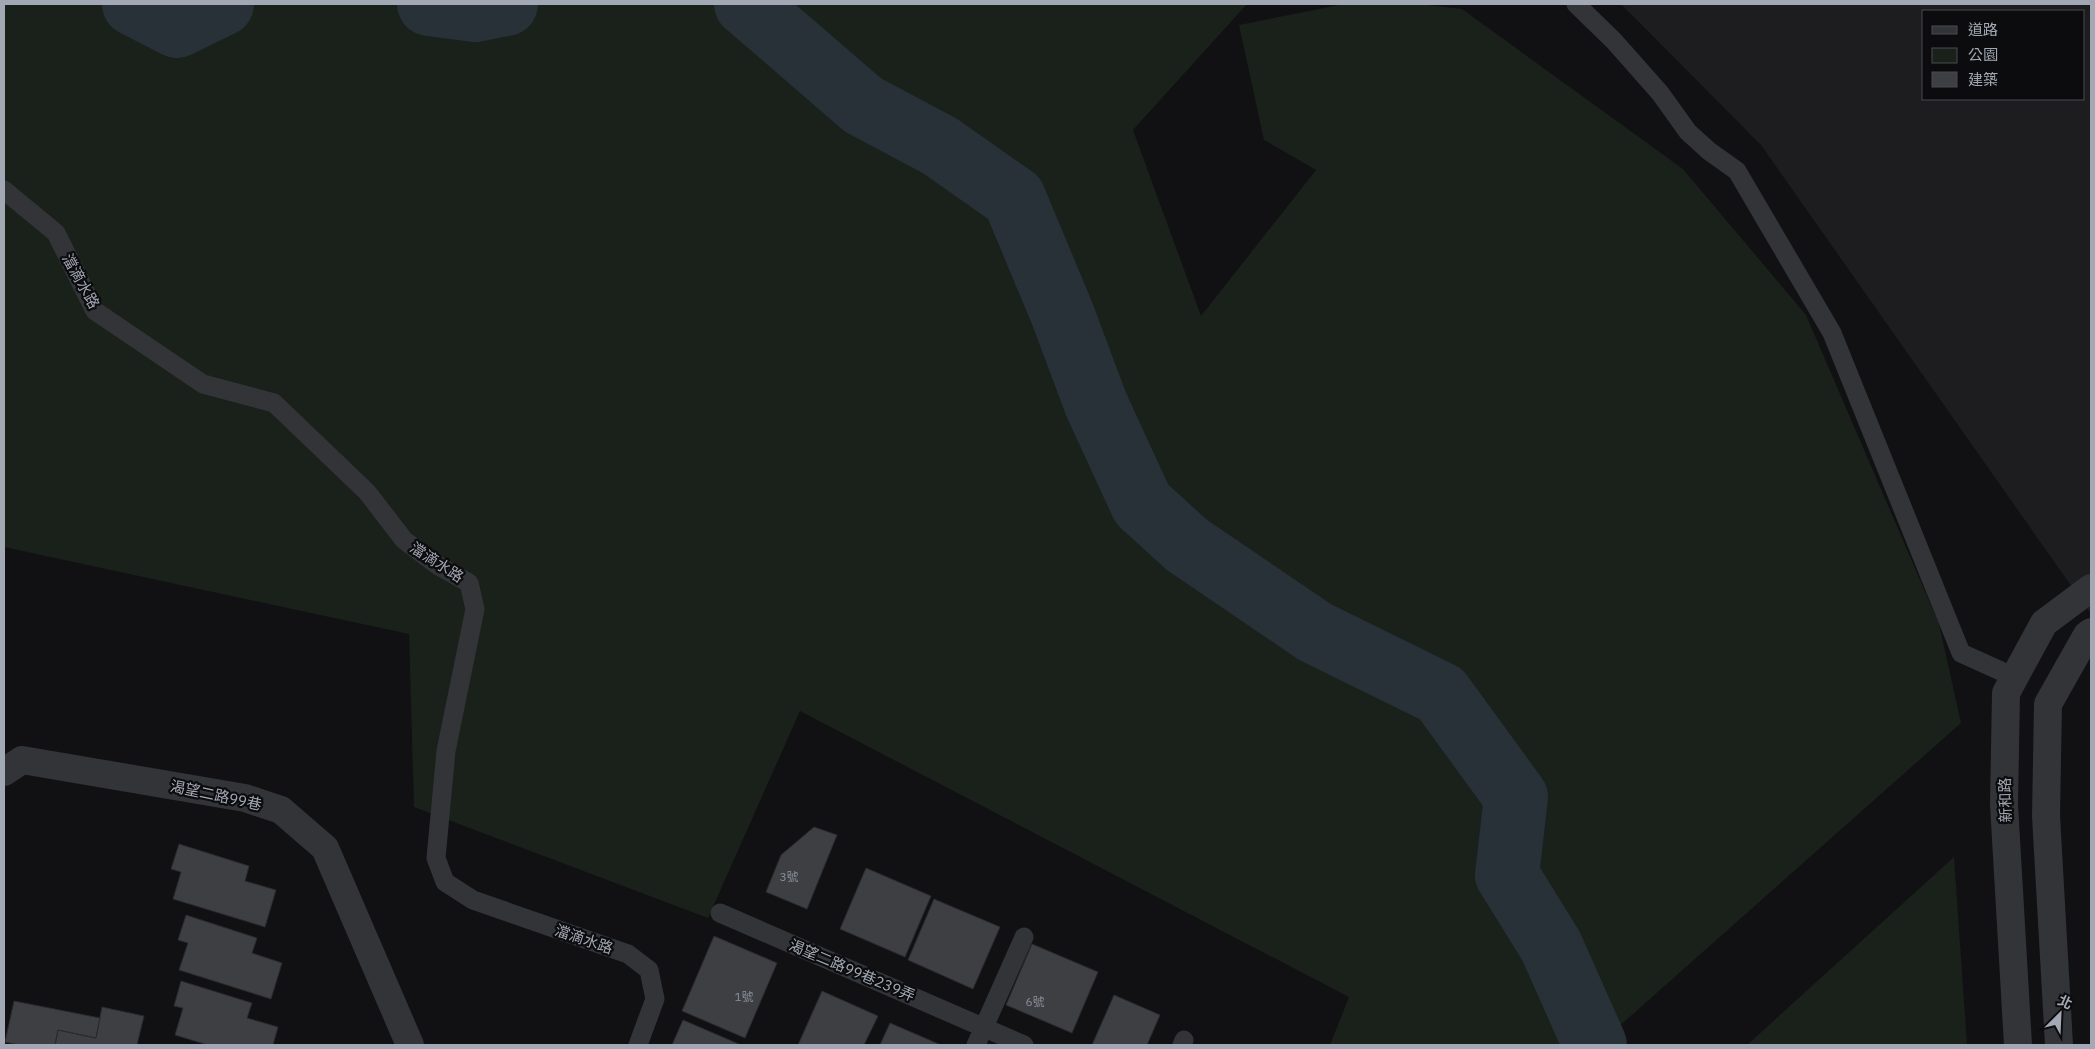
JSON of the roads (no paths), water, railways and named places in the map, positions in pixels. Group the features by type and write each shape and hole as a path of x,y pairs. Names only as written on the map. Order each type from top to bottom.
{"street":[{"name":"新和路","path":"2018,1045 2004,805 2006,693 2044,623 2091,588"},
{"path":"2059,1045 2046,816 2048,704 2087,634 2091,632"},
{"name":"渴望二路99巷","path":"4,772 22,760 245,798 281,810 325,848 410,1045"}],"lane":[{"path":"1576,4 1614,41 1660,93 1688,132 1737,171 1832,333 1962,653 2014,677"},
{"name":"澢滴水路","path":"4,190 56,233 95,311 203,384 274,403 368,492 404,540 437,565 469,583 475,609 446,751 436,858 445,882 473,900 628,954 649,970 655,999 638,1045"},
{"name":"渴望二路99巷239弄","path":"720,913 1024,1045"},
{"path":"976,1045 1024,937"}],"waterway":[{"path":"134,4 177,26 222,4"},
{"path":"429,4 475,10 506,4"},
{"path":"746,4 863,105 940,146 1014,198 1062,313 1096,404 1142,504 1187,545 1315,632 1441,694 1516,797 1507,875 1551,946 1595,1045"}]}
